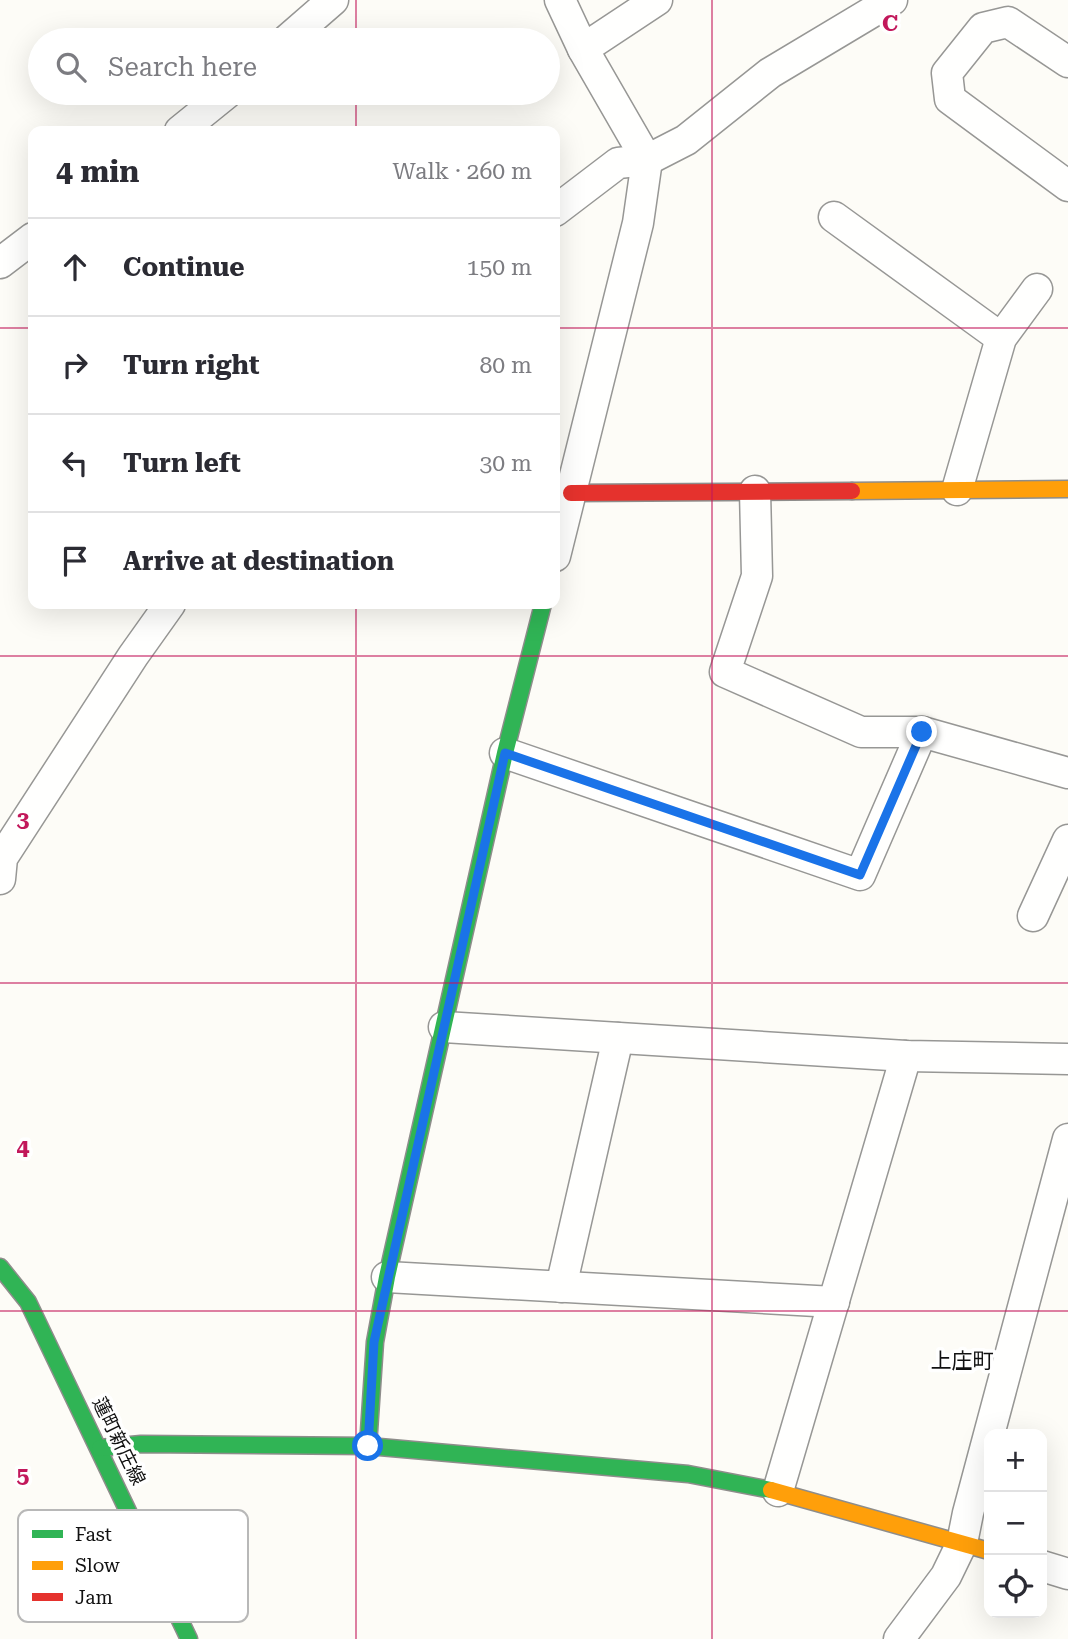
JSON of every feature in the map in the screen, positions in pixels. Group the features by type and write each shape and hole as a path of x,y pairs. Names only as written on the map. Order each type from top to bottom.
{"street":[{"path":"301,28 333,0"},
{"path":"560,0 583,49 648,160 638,223 560,535"},
{"path":"583,49 657,0"},
{"path":"560,207 618,163 648,160 686,140 770,73 892,0"},
{"path":"1068,62 1009,22 983,28 947,73 950,99 1068,186"},
{"path":"186,126 212,105"},
{"path":"834,218 1002,338"},
{"path":"0,263 28,243"},
{"path":"957,490 1002,338 1037,289"},
{"path":"570,493 1068,489"},
{"path":"755,491 757,576 725,672 861,732 922,732 1068,774"},
{"path":"1,864 167,609"},
{"path":"368,1446 374,1342 387,1277 505,753 542,609"},
{"path":"505,753 860,875 922,732"},
{"path":"1033,916 1068,840"},
{"path":"444,1027 906,1056 1068,1059"},
{"path":"561,1287 618,1038"},
{"path":"778,1491 906,1056"},
{"path":"976,1547 968,1513 1068,1139"},
{"name":"蓮町新庄線","path":"0,1266 28,1302 129,1510"},
{"path":"387,1277 834,1302"},
{"path":"100,1448 141,1444 368,1446 688,1474 778,1491 976,1547"},
{"path":"899,1639 946,1576 976,1547"},
{"path":"1047,1568 1068,1574"},
{"name":"蓮町新庄線","path":"181,1622 189,1639"}],"traffic: fast":[{"path":"368,1446 375,1342 387,1277 505,753 542,609"},
{"path":"0,1267 28,1302 127,1510"},
{"path":"100,1448 141,1444 368,1446 688,1474 771,1490"},
{"path":"181,1622 189,1639"}],"traffic: slow":[{"path":"852,491 1068,489"},
{"path":"771,1490 984,1550"}],"traffic: jam":[{"path":"571,493 852,491"}],"district":[{"name":"上庄町","path":"962,1361"}],"route":[{"path":"368,1446 374,1342 505,753 860,875 922,732"}]}
